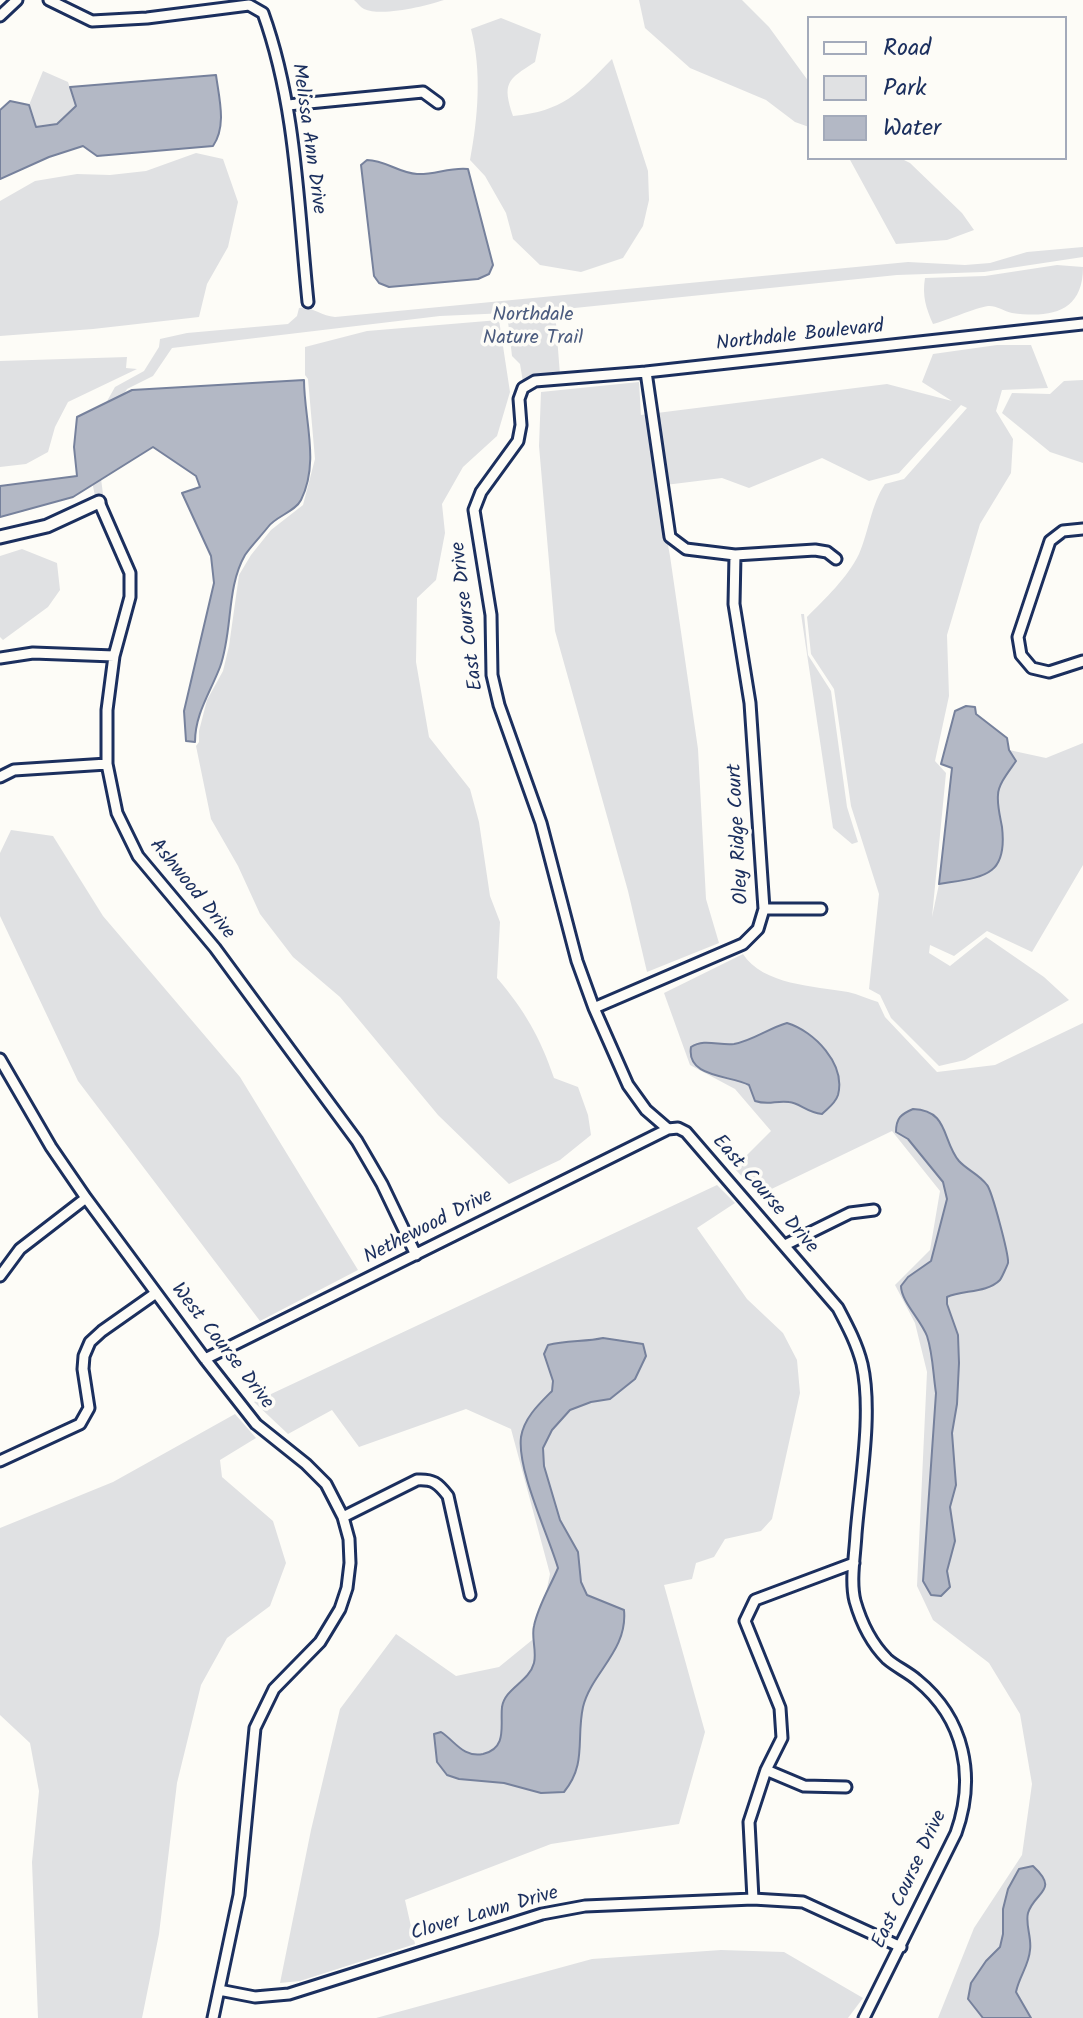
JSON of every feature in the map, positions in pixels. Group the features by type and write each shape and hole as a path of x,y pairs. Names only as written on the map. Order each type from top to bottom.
{"street":[{"path":"0,16 17,0"},
{"name":"Melissa Ann Drive","path":"49,0 92,21 147,18 249,5 263,13 275,46 288,105 308,302"},
{"path":"288,105 423,92 438,103"},
{"name":"Northdale Boulevard","path":"523,388 535,381 646,372 1083,324"},
{"path":"646,372 670,537 686,549 735,555 815,550 827,552 836,559"},
{"name":"East Course Drive","path":"523,388 519,399 521,425 518,441 481,492 474,510 491,615 492,675 499,705 541,823 577,961 628,1085 646,1110 668,1129 678,1128 686,1132 838,1308 853,1336 862,1365 867,1401 854,1598 868,1635 887,1659 918,1681 939,1702 955,1726 964,1752 968,1782 964,1812 864,2018"},
{"path":"0,537 47,526 99,502"},
{"name":"Ashwood Drive","path":"99,502 130,573 130,597 114,656 107,710 107,764 117,813 138,856 215,948 357,1141 382,1184 416,1255"},
{"path":"1083,529 1063,531 1050,541 1018,637 1021,655 1032,668 1049,672 1083,661"},
{"name":"Oley Ridge Court","path":"594,1008 743,944 758,929 764,909 750,703 734,604 735,555"},
{"path":"0,658 33,653 114,656"},
{"path":"0,777 14,770 107,764"},
{"path":"764,909 821,909"},
{"name":"West Course Drive","path":"0,1059 51,1147 205,1359 256,1424 326,1484 343,1517 349,1539 350,1563 340,1609 320,1642 274,1689 255,1728 239,1895 213,2018"},
{"name":"Nethewood Drive","path":"205,1359 668,1129"},
{"path":"0,1276 20,1249 86,1198"},
{"path":"785,1245 850,1213 874,1210"},
{"path":"0,1461 80,1424 89,1408 83,1369 90,1342 156,1293"},
{"path":"343,1517 417,1480 428,1479 438,1483 448,1496 470,1595"},
{"path":"753,1899 749,1822 766,1770 782,1738 780,1708 745,1621 755,1600 854,1563"},
{"path":"766,1770 804,1786 846,1787"},
{"name":"Clover Lawn Drive","path":"219,1990 255,1997 289,1994 542,1914 585,1906 753,1899 803,1902 901,1947"}],"green space":[{"path":"354,0 444,0 416,8 382,12 364,9"},
{"path":"639,0 742,0 769,27 807,79 807,126 795,122 766,100 690,68 645,28"},
{"path":"501,18 541,34 535,62 509,83 508,96 513,116 545,110 568,99 612,59 648,171 649,200 643,226 623,258 581,272 540,265 513,239 506,213 485,176 470,160 478,94 477,61 471,29"},
{"path":"43,71 68,82 76,106 57,124 36,127 29,105"},
{"path":"196,153 223,159 238,202 228,247 207,284 199,317 0,336 0,201 35,181 77,174 110,175 146,171"},
{"path":"850,160 904,160 910,163 962,213 974,230 947,240 896,244"},
{"name":"Northdale Nature Trail","path":"1083,247 1083,257 984,272 897,275 555,310 560,375 523,382 520,364 512,356 507,313 440,316 172,348 153,376 127,389 96,440 103,494 95,496 84,442 115,387 144,371 159,347 160,339 187,333 288,324 297,316 299,308 335,317 908,262 990,263 1027,252"},
{"path":"1057,265 1083,267 1077,294 1062,309 1051,313 1026,314 988,306 933,324 928,313 925,278 985,276"},
{"path":"499,320 510,392 497,436 463,467 442,504 445,533 436,580 417,598 416,662 429,737 470,789 479,822 490,896 500,922 497,978 531,1025 554,1078 578,1087 588,1115 591,1135 560,1160 509,1184 438,1115 340,997 293,957 260,914 238,866 211,819 196,746 207,700 223,671 239,575 271,530 303,505 315,459 308,379 305,375 305,347 367,331"},
{"path":"997,345 1031,345 1048,388 1002,390 996,411 1013,439 1011,473 980,524 947,635 949,696 935,761 946,773 932,917 939,884 952,768 941,764 955,711 966,706 975,707 976,714 1007,738 1009,750 1046,758 1083,743 1083,865 1032,952 987,931 954,956 930,945 929,953 950,966 986,937 1044,977 1069,1000 965,1060 939,1066 891,1018 880,995 869,989 879,894 851,806 834,689 811,654 807,617 854,563 885,484 904,479 967,408 961,405 899,473 869,481 822,458 749,488 722,478 657,486 698,749 706,899 719,943 647,972 628,891 555,631 539,446 541,392 639,382 641,415 887,384 952,401 922,382 933,354"},
{"path":"127,357 126,368 137,369 68,402 55,427 48,452 26,464 0,467 0,361"},
{"path":"1083,380 1083,463 1050,452 1002,413 1012,393 1050,394 1064,381"},
{"path":"22,549 57,563 60,590 48,607 3,640 0,637 0,556"},
{"path":"801,614 804,614 808,655 831,691 847,807 858,842 852,844 833,828"},
{"path":"11,830 53,836 103,916 240,1077 358,1270 260,1321 78,1081 0,916 0,853"},
{"path":"743,954 763,972 776,978 848,992 878,1002 885,1017 937,1072 995,1065 1083,1023 1083,2018 938,2018 974,1928 1022,1855 1032,1784 1020,1714 989,1663 933,1620 917,1586 927,1372 915,1323 895,1285 930,1250 940,1191 892,1131 759,1195 734,1168 771,1131 735,1089 690,1065 664,993"},
{"path":"717,1185 735,1203 697,1228 747,1299 783,1333 797,1360 800,1393 772,1519 761,1531 725,1539 714,1557 696,1563 692,1579 664,1585 705,1732 679,1824 551,1844 405,1900 415,1944 300,1981 280,1983 311,1830 340,1709 396,1634 456,1676 499,1667 537,1636 550,1574 511,1429 466,1409 359,1447 332,1410 288,1434 254,1402"},
{"path":"235,1414 256,1438 220,1460 222,1477 273,1521 286,1563 270,1606 227,1638 201,1685 177,1783 159,1934 142,2018 38,2018 32,1862 39,1791 30,1743 0,1715 0,1528 113,1482"},
{"path":"721,1950 784,1952 863,1998 848,2018 376,2018 592,1959"}],"water":[{"path":"216,75 221,121 213,146 97,156 83,146 0,179 0,110 10,101 29,105 36,127 57,124 76,106 70,87"},
{"path":"367,160 417,174 468,169 493,265 489,274 478,279 389,287 379,283 374,276 361,165"},
{"path":"304,380 310,456 307,486 298,504 271,523 245,555 235,581 220,667 200,713 195,742 186,741 184,711 214,583 211,556 182,493 200,487 196,476 153,447 73,497 0,517 0,486 77,476 74,447 77,417 132,390"},
{"path":"966,706 975,707 976,714 1007,738 1009,750 1016,761 999,791 1003,844 996,866 979,876 939,884 952,768 941,764 955,711"},
{"path":"787,1023 817,1041 826,1050 837,1072 838,1095 822,1114 793,1103 755,1101 749,1085 702,1070 691,1057 691,1047 696,1044 741,1042"},
{"path":"913,1109 925,1111 939,1121 959,1161 987,1185 1000,1223 1008,1263 995,1284 947,1297 958,1335 959,1363 952,1433 956,1485 950,1507 955,1541 947,1571 950,1587 941,1596 931,1595 923,1581 936,1393 933,1364 927,1336 904,1298 901,1286 908,1277 931,1261 947,1199 943,1182 908,1139 896,1132 900,1117"},
{"path":"603,1338 643,1344 646,1356 635,1379 610,1399 570,1410 552,1430 543,1448 544,1466 560,1520 578,1552 581,1582 587,1595 624,1610 624,1625 615,1650 593,1683 583,1707 576,1771 564,1792 541,1793 504,1783 447,1775 437,1762 434,1734 441,1732 470,1754 483,1754 496,1747 501,1735 504,1700 534,1663 533,1630 558,1568 528,1484 521,1451 525,1424 552,1391 553,1381 544,1354 548,1345"},
{"path":"1033,1866 1041,1874 1045,1886 1028,1913 1029,1955 1016,1992 1031,2018 983,2018 968,1999 971,1983 1000,1947 1008,1889 1019,1869"}]}
